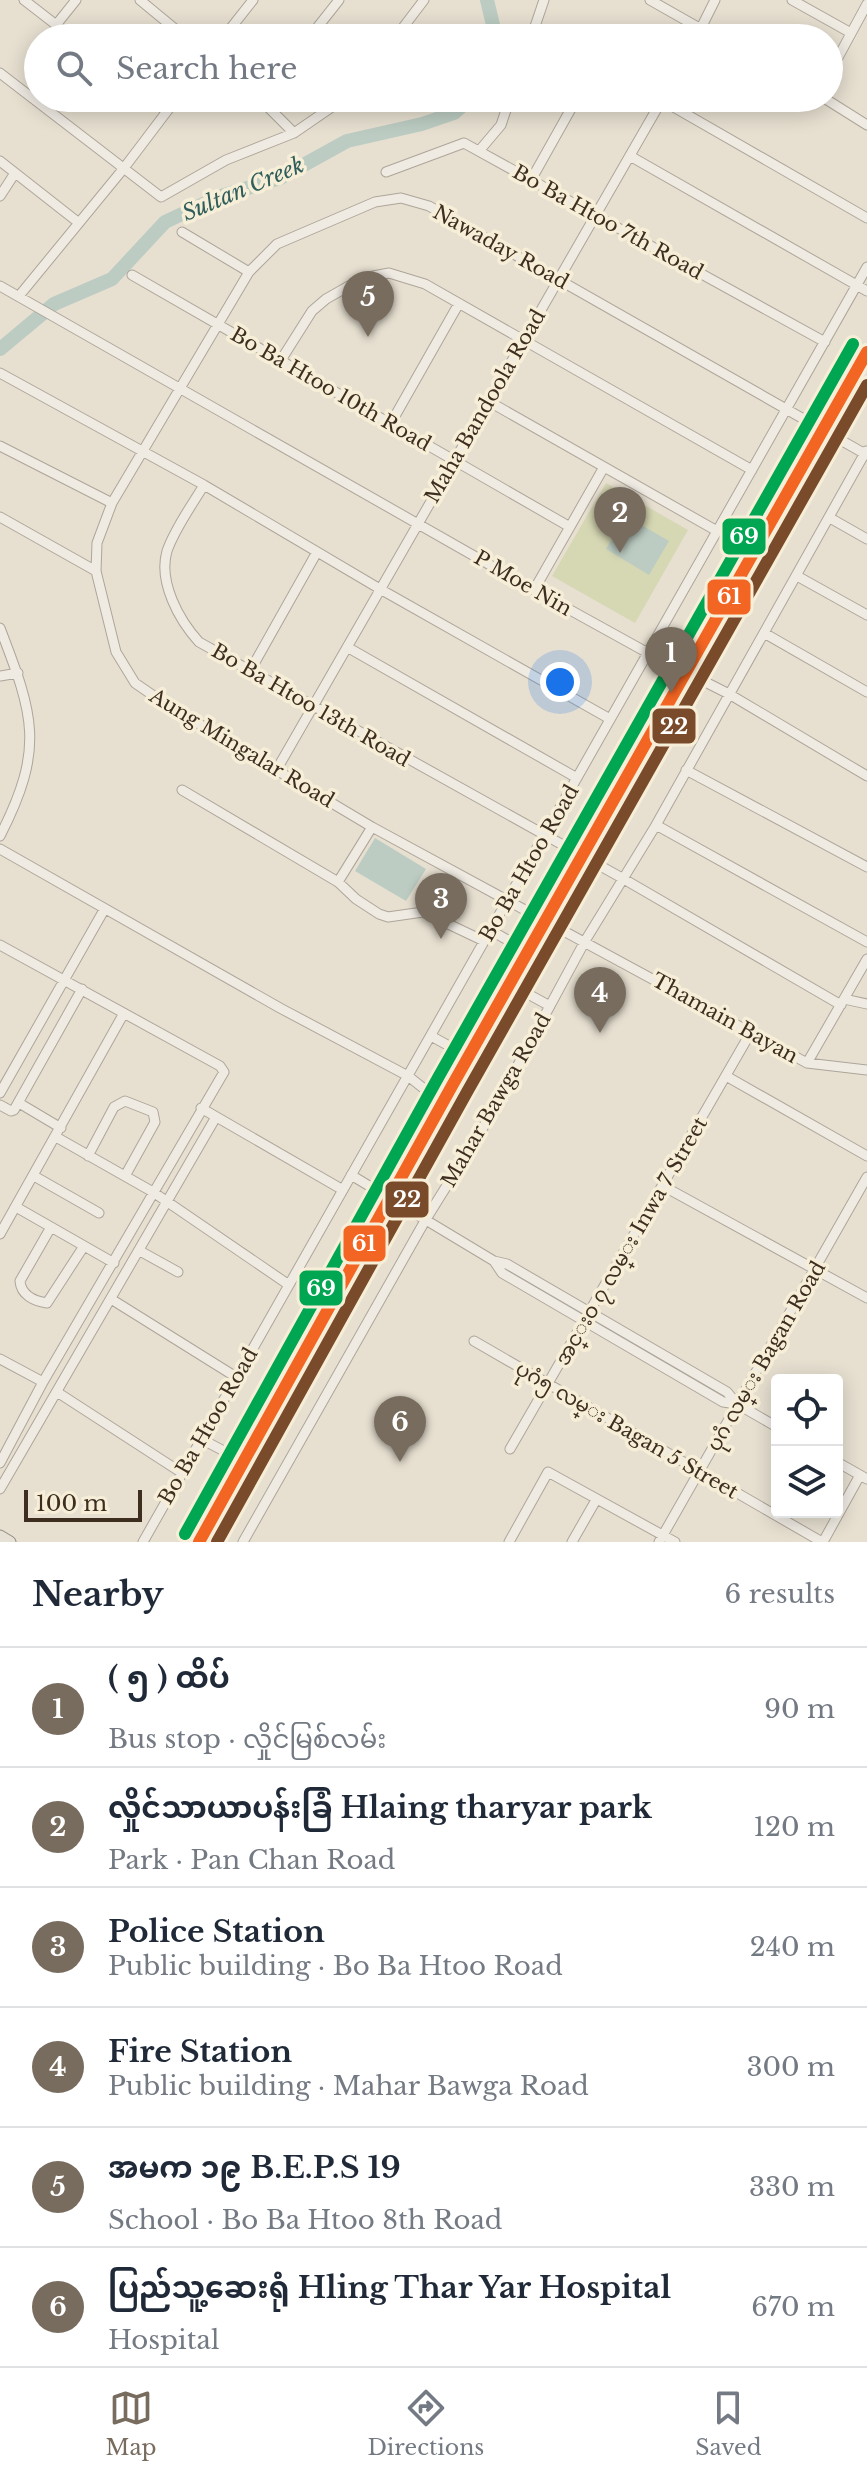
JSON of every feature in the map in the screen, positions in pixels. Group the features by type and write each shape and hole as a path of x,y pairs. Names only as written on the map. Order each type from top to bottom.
{"main road":[{"path":"445,1106 469,1057 532,954 583,857 827,432 867,352"},
{"path":"827,432 867,372"},
{"path":"199,1542 246,1461 257,1449 445,1106 517,988 532,954"},
{"path":"0,1536 10,1542"}],"street":[{"path":"24,0 55,24"},
{"path":"57,24 76,0"},
{"path":"140,0 169,24"},
{"path":"234,24 252,0"},
{"path":"320,24 339,0"},
{"path":"406,24 424,0"},
{"path":"536,24 544,0"},
{"path":"650,0 685,24"},
{"path":"703,24 715,0"},
{"path":"792,0 835,24"},
{"path":"843,48 867,4"},
{"path":"843,29 851,33"},
{"path":"0,73 24,91"},
{"path":"843,110 867,125"},
{"path":"51,112 159,197 226,160 294,133 325,112"},
{"path":"0,286 19,296 124,168 165,112"},
{"path":"274,112 294,133"},
{"path":"479,151 501,125 505,112"},
{"path":"531,180 569,112"},
{"name":"Maha Bandoola Road","path":"277,769 654,112"},
{"path":"684,112 867,218"},
{"name":"Bo Ba Htoo 7th Road","path":"386,172 464,143 825,342"},
{"path":"630,156 867,291"},
{"path":"0,161 79,223"},
{"path":"0,196 15,173"},
{"name":"Nawaday Road","path":"180,388 249,272 277,244 375,202 401,198 429,206 866,453"},
{"path":"182,232 249,272"},
{"name":"Bo Ba Htoo Road","path":"143,1542 867,267"},
{"path":"281,360 312,311 326,299 363,278 389,273 425,284 752,470"},
{"name":"Bo Ba Htoo 10th Road","path":"132,275 570,527"},
{"name":"P Moe Nin","path":"19,296 534,590 729,694 867,776"},
{"path":"391,423 458,305"},
{"path":"3,374 204,485 610,719"},
{"name":"Aung Mingalar Road","path":"180,388 112,503 97,543 96,571 116,652 135,683 372,827 550,922"},
{"path":"488,401 717,531"},
{"path":"0,446 112,503"},
{"name":"Mahar Bawga Road","path":"243,1542 426,1219 492,1113 585,941 656,825 866,453"},
{"path":"534,590 604,467"},
{"name":"Bo Ba Htoo 13th Road","path":"204,485 166,555 169,592 183,625 199,642 842,1002 867,1004"},
{"path":"0,517 96,571"},
{"path":"830,518 867,539"},
{"path":"250,671 317,552"},
{"path":"797,576 867,615"},
{"path":"0,628 28,708 31,742 28,771 18,801 0,836"},
{"path":"764,633 867,692"},
{"path":"347,647 577,778"},
{"path":"0,676 18,673"},
{"path":"686,770 867,867"},
{"path":"182,790 338,882 379,914 388,917 405,912 423,912 484,941"},
{"path":"656,825 867,942"},
{"path":"338,882 372,827"},
{"path":"0,849 104,910 408,1076 445,1106"},
{"path":"0,1093 104,910"},
{"name":"Thamain Bayan","path":"550,922 807,1063 867,1070"},
{"path":"490,930 532,954"},
{"path":"0,945 220,1066 224,1072 43,1382 0,1463"},
{"path":"807,1063 867,959"},
{"path":"517,988 550,1006"},
{"path":"0,1105 11,1111 19,1103 82,989"},
{"path":"0,1234 124,1013"},
{"name":"အင္းဝ ၇ လမ္း Inwa 7 Street","path":"510,1449 751,1032"},
{"path":"431,1036 469,1057"},
{"path":"726,1076 867,1156"},
{"path":"88,1156 114,1107 125,1101 153,1112 155,1122 125,1176"},
{"path":"19,1103 88,1156 153,1192 289,1285"},
{"path":"201,1108 343,1190"},
{"path":"0,1489 169,1203 216,1117"},
{"path":"351,1175 494,1261 502,1273 588,1318 723,1402 737,1404 771,1424"},
{"path":"34,1176 99,1213"},
{"name":"ပုဂံ လမ္း Bagan Road","path":"661,1539 867,1177"},
{"path":"663,1186 867,1298"},
{"path":"16,1207 114,1263"},
{"path":"51,1227 20,1281 25,1294 47,1303 84,1246"},
{"path":"140,1251 178,1272"},
{"path":"111,1299 236,1377"},
{"name":"ပုဂံ၅ လမ္း Bagan 5 Street","path":"474,1341 822,1542"},
{"path":"0,1359 43,1382"},
{"path":"57,1392 182,1473"},
{"path":"201,1439 246,1461"},
{"path":"822,1542 864,1477 843,1465"},
{"path":"509,1542 548,1472 661,1539 675,1542"},
{"path":"572,1542 596,1500"}],"green space":[{"path":"606,483 688,530 635,623 552,576"}],"shaded area":[{"path":"626,516 669,541 649,575 606,549"},
{"path":"375,838 426,869 406,901 355,871"}],"waterway":[{"name":"Sultan Creek","path":"487,0 493,24"},
{"name":"Sultan Creek","path":"0,349 54,304 112,279 165,222 218,197 280,178 347,141 422,124 455,112"}],"transit line":[{"name":"69","path":"185,1534 439,1076 853,344"},
{"name":"61","path":"199,1542 453,1084 867,352"},
{"name":"22","path":"217,1542 467,1092 867,385"}],"place":[{"name":"အမက ၁၉ B.E.P.S 19","path":"368,337"},
{"name":"လှိုင်သာယာပန်းခြံ Hlaing tharyar park","path":"620,553"},
{"name":"( ၅ ) ထိပ်","path":"671,693"},
{"name":"Police Station","path":"441,939"},
{"name":"Fire Station","path":"600,1033"},
{"name":"ပြည်သူ့ဆေးရုံ Hling Thar Yar Hospital","path":"400,1462"}]}
